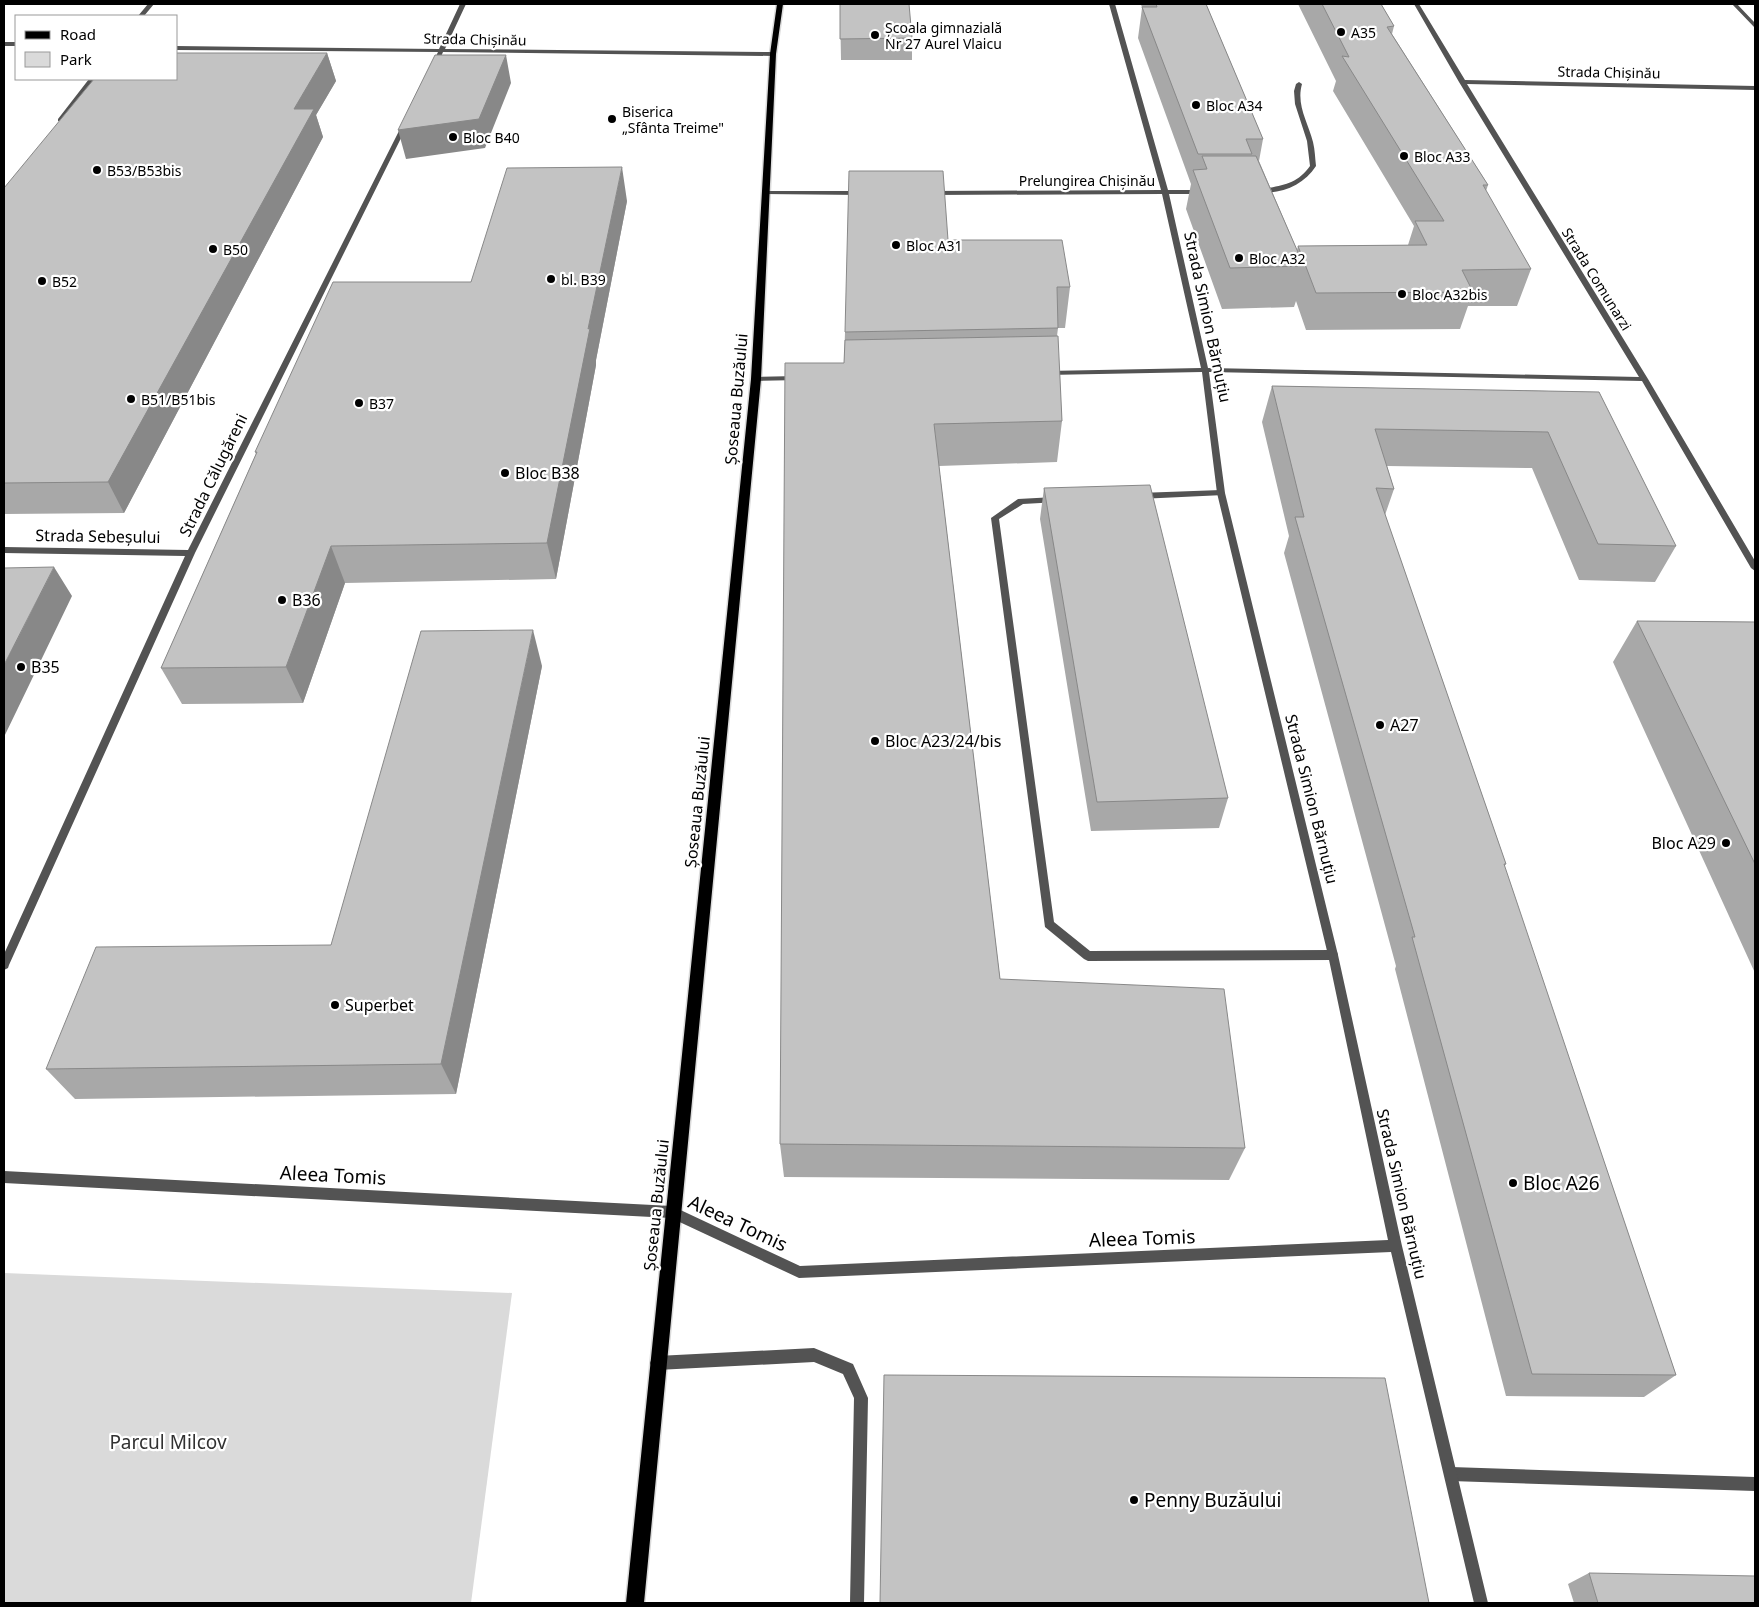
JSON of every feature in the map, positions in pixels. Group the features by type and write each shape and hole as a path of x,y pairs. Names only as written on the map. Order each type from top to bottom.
{"main road":[{"name":"Șoseaua Buzăului","path":"635,1603 672,1212 756,379 773,54 780,4"}],"street":[{"path":"142,15 151,4"},
{"path":"429,77 462,4"},
{"name":"Strada Simion Bărnuțiu","path":"1112,4 1165,192 1205,370 1221,493 1333,955 1396,1246 1481,1603"},
{"name":"Strada Comunarzi","path":"1416,4 1644,379 1755,568"},
{"path":"1734,4 1755,26"},
{"name":"Strada Chișinău","path":"178,48 773,54"},
{"path":"56,125 91,80"},
{"name":"Strada Chișinău","path":"1462,82 1755,88"},
{"path":"1255,191 1275,191 1301,182 1313,166 1310,138 1298,109 1296,91 1299,84"},
{"name":"Strada Călugăreni","path":"4,965 191,552 407,120"},
{"name":"Prelungirea Chișinău","path":"926,193 1205,192"},
{"path":"766,193 866,193"},
{"path":"1036,374 1205,370 1644,379"},
{"path":"756,379 806,378"},
{"path":"1131,496 1221,493"},
{"path":"1061,500 1022,501 995,518 1049,924 1088,956 1333,955"},
{"name":"Strada Sebeșului","path":"4,550 191,552"},
{"name":"Aleea Tomis","path":"4,1177 672,1212 799,1272 1396,1246"},
{"path":"658,1363 814,1355 848,1369 861,1398 858,1603"},
{"path":"1450,1474 1755,1484"}],"green space":[{"name":"Parcul Milcov","path":"4,1273 512,1293 471,1603 4,1603"}],"building":[{"path":"840,4 909,4 912,38 840,39"},
{"path":"1156,4 1206,4 1263,139 1246,139 1252,154 1198,154 1142,7 1157,7"},
{"path":"1322,4 1381,4 1394,26 1387,27 1488,185 1483,185 1531,269 1462,270 1473,292 1316,293 1298,246 1427,245 1415,221 1444,221 1342,56 1349,57"},
{"path":"178,53 327,53 294,109 314,109 108,482 4,483 4,188 93,80 178,80"},
{"path":"435,55 506,55 479,119 398,130"},
{"path":"1202,156 1256,156 1304,266 1230,268 1193,170 1207,169"},
{"path":"622,167 588,329 590,328 547,543 331,546 286,667 161,668 257,452 255,452 333,282 471,282 507,168"},
{"name":"Bloc A31","path":"849,171 943,171 948,240 1062,240 1070,287 1057,287 1058,328 845,332"},
{"name":"Bloc A23/24/bis","path":"1058,336 1062,421 934,424 1000,979 1224,989 1245,1148 780,1144 785,363 844,363 845,340"},
{"path":"1272,386 1599,392 1676,546 1598,544 1548,432 1375,429 1394,489 1376,488 1506,864 1504,864 1676,1375 1532,1374 1412,937 1415,937 1295,517 1304,517"},
{"path":"1150,485 1228,798 1097,802 1044,488"},
{"path":"54,567 4,665 4,568"},
{"path":"1637,621 1755,622 1755,864"},
{"path":"533,630 441,1064 46,1069 96,947 331,945 421,631"},
{"name":"Penny Buzăului","path":"884,1375 1385,1378 1429,1603 880,1603"},
{"path":"1589,1573 1755,1576 1755,1603 1598,1603"}],"place":[{"name":"A35","path":"1341,32"},
{"name":"Școala gimnazială Nr 27 Aurel Vlaicu","path":"875,35"},
{"name":"Bloc A34","path":"1196,105"},
{"name":"Biserica „Sfânta Treime\"","path":"612,119"},
{"name":"Bloc B40","path":"453,137"},
{"name":"Bloc A33","path":"1404,156"},
{"name":"B53/B53bis","path":"97,170"},
{"name":"Bloc A31","path":"896,245"},
{"name":"B50","path":"213,249"},
{"name":"Bloc A32","path":"1239,258"},
{"name":"bl. B39","path":"551,279"},
{"name":"B52","path":"42,281"},
{"name":"Bloc A32bis","path":"1402,294"},
{"name":"B51/B51bis","path":"131,399"},
{"name":"B37","path":"359,403"},
{"name":"Bloc B38","path":"505,473"},
{"name":"B36","path":"282,600"},
{"name":"B35","path":"21,667"},
{"name":"A27","path":"1380,725"},
{"name":"Bloc A23/24/bis","path":"875,741"},
{"name":"Bloc A29","path":"1726,843"},
{"name":"Superbet","path":"335,1005"},
{"name":"Bloc A26","path":"1513,1183"},
{"name":"Penny Buzăului","path":"1134,1500"}]}
